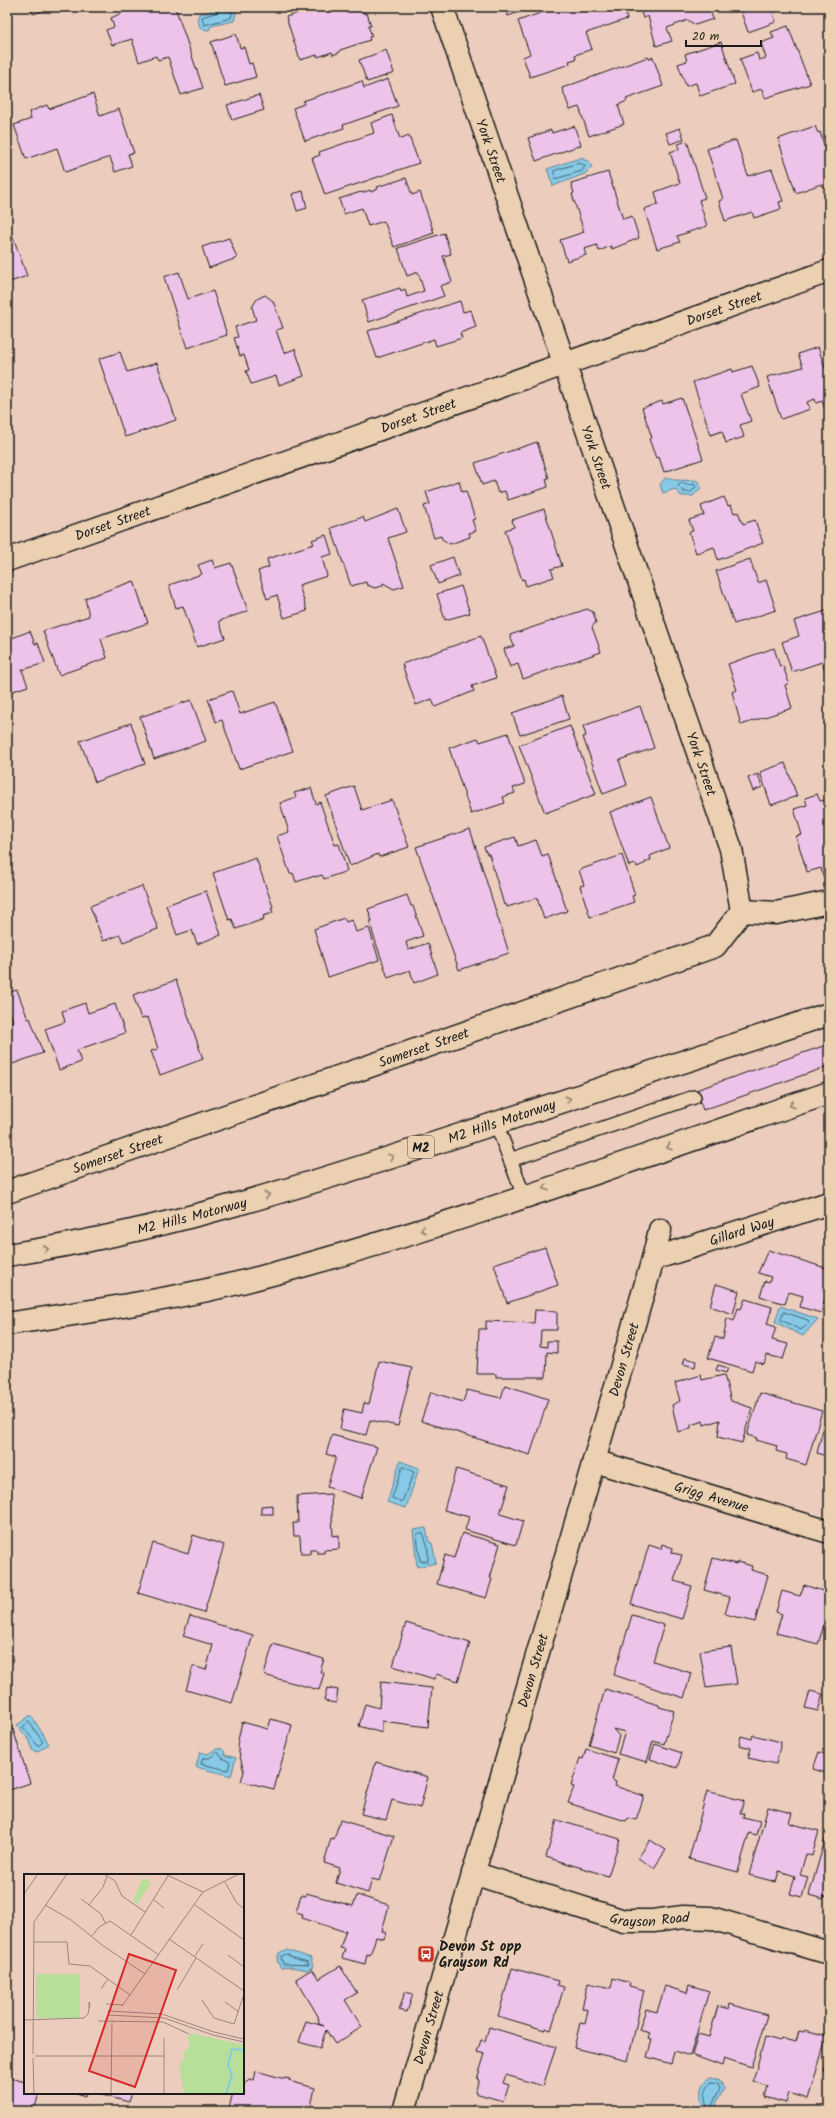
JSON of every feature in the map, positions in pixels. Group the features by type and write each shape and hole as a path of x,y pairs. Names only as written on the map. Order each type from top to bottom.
{"main road":[{"name":"York Street","path":"442,7 544,308 565,363 731,849 742,911"},
{"name":"Dorset Street","path":"7,560 829,271"},
{"path":"742,911 776,913 829,902"},
{"name":"Somerset Street","path":"7,1192 715,946 742,911"},
{"name":"M2 Hills Motorway","path":"7,1255 59,1247 182,1219 323,1180 829,1014"},
{"path":"7,1324 127,1306 263,1277 407,1236 829,1092"},
{"name":"Gillard Way","path":"653,1259 829,1203"},
{"name":"Devon Street","path":"404,2111 653,1259 660,1230"},
{"name":"Grigg Avenue","path":"594,1461 829,1532"},
{"name":"Grayson Road","path":"473,1873 624,1921 653,1921 683,1917 711,1918 829,1953"}],"lane":[{"path":"510,1160 694,1097"},
{"path":"496,1123 524,1196"}],"water":[{"path":"219,7 232,7 236,13 234,21 211,26 209,30 201,29 197,19 199,14"},
{"path":"583,157 584,160 589,161 592,167 587,171 587,173 553,186 547,169"},
{"path":"665,478 671,478 674,480 695,480 699,482 701,488 693,496 681,496 675,489 663,493 660,485"},
{"path":"780,1306 818,1319 803,1336 775,1322"},
{"path":"400,1461 419,1468 406,1508 387,1502"},
{"path":"426,1528 429,1542 432,1543 436,1563 417,1567 413,1530"},
{"path":"31,1715 49,1744 37,1752 32,1750 30,1741 17,1725"},
{"path":"221,1748 225,1752 224,1755 236,1758 231,1776 196,1767 200,1752 208,1754"},
{"path":"287,1950 311,1958 313,1967 307,1970 291,1967 281,1968 277,1961 279,1953"},
{"path":"712,2077 720,2080 724,2089 717,2101 716,2109 714,2111 706,2111 701,2102 701,2092 702,2087 708,2079"}],"building":[{"path":"31,7 55,7 33,14"},
{"path":"175,7 203,88 181,95 168,57 158,60 156,56 139,62 132,39 112,45 106,30 114,27 111,18 122,13 121,8"},
{"path":"317,7 356,7 358,12 363,10 364,14 367,13 371,26 368,26 372,36 369,37 370,40 340,50 340,52 333,55 332,52 318,57 317,55 300,60 286,17"},
{"path":"505,7 533,7 508,16"},
{"path":"557,7 623,7 627,19 586,33 592,49 575,55 576,59 569,61 570,64 530,77 523,57 530,54 518,21"},
{"path":"645,7 709,7 713,19 695,25 688,20 667,28 672,41 656,46 648,16 643,18 640,9"},
{"path":"754,7 771,7 776,22 748,32 741,12"},
{"path":"788,26 810,84 765,98 762,89 752,92 740,59 757,53 759,60 766,58 761,43 774,38 771,32"},
{"path":"236,34 240,48 244,47 249,64 252,63 256,77 225,86 211,42"},
{"path":"721,42 735,84 700,96 696,83 686,86 678,64 687,61 685,54"},
{"path":"386,50 394,73 367,82 359,60"},
{"path":"648,57 649,59 653,57 663,86 626,99 627,101 618,105 624,124 589,136 579,107 570,110 562,88"},
{"path":"388,79 398,106 343,125 344,128 305,141 293,108 304,104 303,101 362,81 364,88"},
{"path":"93,94 100,116 119,109 134,153 128,154 132,166 115,172 110,157 65,172 57,148 26,159 14,125 31,119 29,112 47,105 49,109"},
{"path":"259,95 264,110 232,120 227,105"},
{"path":"392,115 400,139 409,136 419,163 325,195 312,158 320,155 319,152 374,133 371,123"},
{"path":"574,126 581,145 536,161 528,138 551,130 552,133"},
{"path":"815,126 818,133 820,132 829,160 829,185 822,187 821,184 796,193 778,139"},
{"path":"680,128 684,139 670,144 666,133"},
{"path":"736,140 748,176 772,169 783,201 779,202 781,209 754,218 752,212 725,221 719,201 723,199 707,149"},
{"path":"687,141 705,198 699,200 707,226 677,236 680,242 657,249 644,209 658,204 655,192 680,183 670,152 679,149 678,144"},
{"path":"608,172 623,219 632,216 639,238 612,249 611,246 599,251 597,245 584,249 586,255 567,261 560,240 584,232 572,194 574,193 571,183"},
{"path":"406,178 412,195 420,192 434,233 394,247 384,221 368,226 362,208 344,214 339,199 370,190 371,192 378,189 377,187"},
{"path":"303,191 307,208 297,211 292,194"},
{"path":"7,220 27,276 7,283"},
{"path":"444,233 451,254 443,256 452,282 440,286 444,296 369,322 362,300 400,288 401,291 405,289 407,297 424,291 418,272 407,276 398,248"},
{"path":"229,238 237,258 209,268 202,247"},
{"path":"179,272 188,299 213,291 227,335 187,348 164,277"},
{"path":"265,295 273,301 283,328 276,330 284,353 295,349 304,376 279,385 276,376 251,384 246,371 249,370 244,355 240,356 234,338 238,337 235,327 256,320 252,307 257,299"},
{"path":"460,301 463,312 471,310 476,327 460,333 462,338 436,346 434,339 377,358 368,331"},
{"path":"818,347 829,380 829,413 827,408 825,409 822,401 816,403 815,399 807,402 810,409 781,419 767,377 803,367 798,354"},
{"path":"120,352 127,372 157,363 176,420 125,437 99,359"},
{"path":"752,366 760,387 741,394 751,421 740,425 744,437 726,443 722,431 711,435 693,382 732,369 733,372"},
{"path":"682,398 703,459 664,472 659,457 656,458 649,439 652,438 642,408 662,401 663,404"},
{"path":"537,442 549,478 546,479 548,487 508,500 505,491 498,493 494,481 482,485 475,463"},
{"path":"459,481 462,492 466,491 475,519 472,520 476,531 469,533 470,537 450,544 442,539 441,536 434,538 424,506 430,504 426,492"},
{"path":"724,497 728,506 731,505 734,513 738,512 743,524 755,520 763,543 718,560 714,547 696,553 689,532 693,531 689,520 704,515 701,506"},
{"path":"398,509 406,532 388,538 404,586 394,589 383,583 382,586 375,588 367,585 366,582 351,586 331,528 363,517 365,522"},
{"path":"544,509 562,566 551,569 554,577 526,586 524,579 522,580 505,530 514,527 512,520"},
{"path":"326,535 332,554 322,557 327,576 299,585 307,611 284,618 277,595 267,599 258,571 269,567 267,559 314,544 312,540"},
{"path":"453,557 459,576 438,584 431,565"},
{"path":"750,559 758,583 766,580 776,610 734,624 716,571"},
{"path":"212,560 215,568 231,563 248,611 219,621 225,638 197,647 183,606 176,608 169,585 202,574 198,565"},
{"path":"134,581 148,623 101,639 107,658 59,675 43,631 89,616 85,598"},
{"path":"461,586 470,613 445,620 437,594"},
{"path":"587,609 593,612 596,622 592,627 601,652 523,679 518,664 510,667 504,649 514,646 510,635"},
{"path":"829,610 829,683 822,662 792,672 782,642 799,636 794,621"},
{"path":"30,631 35,644 38,643 45,663 22,670 28,686 7,693 7,640"},
{"path":"481,636 496,678 472,686 474,691 435,707 432,699 416,705 402,664"},
{"path":"774,648 780,667 783,666 789,683 785,685 792,708 741,725 732,692 737,690 728,664"},
{"path":"232,691 240,714 275,702 293,751 239,769 222,720 216,722 208,699"},
{"path":"562,696 569,719 520,735 512,713"},
{"path":"191,700 206,741 154,759 140,717"},
{"path":"640,706 654,748 619,760 627,785 603,794 583,737 586,736 583,726"},
{"path":"131,723 145,764 95,782 80,741"},
{"path":"570,726 596,794 545,813 519,745"},
{"path":"508,733 525,784 513,788 515,793 503,797 505,803 471,814 449,748 478,738 480,742"},
{"path":"785,763 797,796 771,805 760,772"},
{"path":"758,774 762,787 753,791 748,778"},
{"path":"354,786 362,810 392,800 409,847 379,857 378,854 350,866 326,796"},
{"path":"311,788 316,804 320,802 335,845 339,844 347,871 324,879 322,875 296,882 293,873 290,874 277,836 289,832 280,803 296,797 294,793"},
{"path":"817,794 820,801 829,799 829,874 823,876 821,868 807,872 796,836 802,835 794,809 807,805 805,798"},
{"path":"651,797 669,848 650,856 651,860 646,861 646,863 637,867 636,864 629,866 610,812"},
{"path":"470,829 509,953 459,970 416,847"},
{"path":"515,837 518,846 536,840 542,856 548,854 567,911 544,919 537,898 507,907 506,904 504,905 489,854 487,854 484,847"},
{"path":"622,855 635,895 632,896 634,902 590,917 580,886 584,885 579,870"},
{"path":"256,858 273,907 271,908 273,913 263,916 264,919 236,929 232,919 229,920 213,873"},
{"path":"142,886 158,929 123,942 120,935 103,941 90,906"},
{"path":"206,891 221,935 197,944 192,930 177,935 166,905"},
{"path":"407,895 411,906 413,906 423,936 406,942 408,950 428,943 438,974 414,983 410,970 388,978 373,934 370,921 372,921 368,909"},
{"path":"344,918 346,922 352,920 356,932 369,928 379,960 328,977 314,929"},
{"path":"176,980 203,1059 160,1075 151,1051 158,1049 148,1017 141,1019 133,995"},
{"path":"17,990 28,1019 30,1018 43,1053 7,1066 7,1023 13,1021 7,1004 7,993"},
{"path":"85,1003 88,1013 115,1004 125,1033 77,1050 81,1062 59,1070 45,1029 65,1022 62,1011"},
{"path":"829,1044 829,1066 703,1110 696,1090"},
{"path":"545,1247 558,1285 507,1303 494,1264"},
{"path":"768,1250 829,1269 829,1285 821,1313 800,1307 803,1296 789,1292 785,1304 760,1296 765,1281 769,1282 771,1277 758,1273"},
{"path":"716,1284 739,1291 733,1314 710,1306"},
{"path":"745,1299 772,1307 767,1324 776,1327 772,1340 788,1344 783,1359 767,1355 764,1364 755,1361 752,1371 708,1358 715,1337 723,1339 727,1318 734,1321 738,1308 741,1309"},
{"path":"535,1310 557,1311 557,1330 541,1330 540,1346 547,1347 547,1341 557,1341 557,1353 547,1352 546,1377 496,1377 496,1374 477,1374 479,1329 486,1329 486,1321 534,1323"},
{"path":"685,1358 696,1361 695,1367 683,1364"},
{"path":"379,1361 412,1368 398,1426 370,1420 366,1435 340,1429 344,1409 362,1413 364,1403 369,1404"},
{"path":"718,1365 728,1368 726,1373 716,1370"},
{"path":"701,1375 702,1380 724,1375 731,1401 752,1408 742,1443 718,1437 720,1420 704,1425 703,1421 691,1425 691,1428 678,1432 672,1405 680,1401 675,1383"},
{"path":"505,1385 548,1399 530,1455 421,1421 431,1392 463,1402 467,1390 501,1398"},
{"path":"760,1393 822,1411 806,1465 786,1459 787,1454 776,1451 777,1446 756,1440 757,1438 747,1435"},
{"path":"829,1405 829,1463 825,1462 826,1456 817,1453"},
{"path":"332,1435 377,1447 361,1498 327,1487 336,1457 326,1454"},
{"path":"456,1469 509,1485 500,1514 523,1521 516,1545 465,1530 469,1517 444,1510"},
{"path":"331,1494 333,1536 339,1535 339,1549 324,1550 324,1553 317,1553 317,1550 310,1550 310,1554 301,1554 300,1536 294,1536 293,1523 298,1523 297,1496"},
{"path":"273,1505 273,1514 261,1514 261,1506"},
{"path":"462,1533 500,1544 486,1598 437,1584 445,1555 454,1558"},
{"path":"193,1535 224,1545 204,1613 138,1593 153,1543 188,1554"},
{"path":"662,1544 673,1548 672,1553 682,1555 674,1581 692,1586 682,1619 631,1604 649,1545 661,1549"},
{"path":"713,1558 736,1564 737,1562 752,1566 751,1570 768,1575 755,1622 725,1614 730,1597 704,1590"},
{"path":"804,1585 829,1593 829,1609 818,1644 776,1633 782,1614 776,1612 782,1591 800,1596"},
{"path":"632,1615 664,1625 653,1661 691,1673 684,1698 614,1675"},
{"path":"190,1616 253,1635 232,1703 186,1690 193,1666 206,1670 213,1645 183,1636"},
{"path":"406,1623 470,1643 458,1681 436,1674 434,1679 393,1666"},
{"path":"273,1644 324,1659 320,1672 324,1673 319,1690 264,1675"},
{"path":"731,1647 737,1684 706,1688 700,1651"},
{"path":"381,1682 432,1688 428,1727 382,1721 382,1733 359,1726 365,1704 379,1708"},
{"path":"327,1688 338,1690 336,1703 324,1701"},
{"path":"605,1689 674,1711 664,1744 653,1741 647,1762 618,1754 625,1732 613,1729 619,1736 614,1753 589,1745"},
{"path":"810,1691 823,1694 818,1711 805,1708"},
{"path":"271,1719 292,1725 274,1789 241,1781 244,1772 237,1745 242,1722 268,1729"},
{"path":"13,1729 30,1783 7,1791 7,1731"},
{"path":"753,1735 781,1742 776,1764 748,1758 751,1748 739,1745 741,1736 752,1739"},
{"path":"655,1744 682,1753 677,1768 650,1759"},
{"path":"586,1749 618,1759 612,1780 616,1782 615,1786 644,1796 636,1820 628,1818 626,1821 568,1803 574,1787 571,1786 580,1758 583,1759"},
{"path":"819,1752 829,1755 829,1774 813,1769"},
{"path":"376,1762 428,1777 420,1808 392,1800 386,1820 361,1814"},
{"path":"707,1791 744,1801 740,1813 744,1813 743,1817 760,1821 756,1835 749,1833 738,1872 689,1859"},
{"path":"768,1807 792,1813 789,1823 819,1831 812,1856 806,1854 800,1875 808,1877 802,1897 790,1894 795,1876 779,1871 776,1882 749,1875"},
{"path":"340,1820 394,1836 380,1881 372,1879 368,1893 336,1883 340,1868 324,1863 331,1838 334,1839"},
{"path":"557,1820 620,1839 608,1876 546,1857"},
{"path":"829,1826 829,1898 824,1896 823,1899 809,1895"},
{"path":"650,1840 666,1850 654,1868 638,1858"},
{"path":"306,1893 353,1906 357,1895 389,1905 382,1931 386,1933 384,1939 376,1937 370,1955 367,1954 365,1964 342,1958 345,1949 340,1948 346,1930 343,1931 302,1918 303,1914 296,1912 301,1895 306,1896"},
{"path":"340,1966 357,1993 345,2000 362,2027 335,2044 326,2030 320,2048 299,2042 306,2021 324,2026 319,2024 318,2016 296,1979 312,1969 319,1979"},
{"path":"512,1968 558,1981 557,1985 564,1987 551,2030 545,2028 545,2030 498,2016"},
{"path":"613,1978 630,1983 629,1986 644,1990 628,2061 574,2048 580,2023 585,2024 588,2010 582,2008 588,1983 611,1988"},
{"path":"689,1985 709,1991 690,2056 674,2051 671,2064 647,2057 652,2040 648,2039 650,2033 639,2030 646,2009 657,2012 665,1986 687,1993"},
{"path":"405,1992 413,1994 407,2012 399,2010"},
{"path":"730,2004 767,2015 751,2067 724,2058 722,2066 692,2055 698,2034 709,2037 718,2006 729,2009"},
{"path":"489,2027 556,2047 543,2086 506,2075 503,2083 509,2085 503,2101 475,2093 479,2080 477,2079 485,2054 477,2052 481,2040 485,2041"},
{"path":"805,2030 827,2036 808,2099 789,2093 786,2103 765,2097 768,2086 753,2081 765,2037 780,2041 781,2038 796,2042 799,2031 804,2032"},
{"path":"829,2055 829,2072 824,2071"},
{"path":"256,2071 290,2079 289,2081 315,2088 310,2111 228,2111 233,2094 244,2094 245,2082 250,2079 254,2080"},
{"path":"10,2078 24,2082 24,2094 39,2094 34,2111 7,2111 7,2085"},
{"path":"76,2094 86,2094 85,2097"},
{"path":"102,2094 132,2094 129,2102"},
{"path":"473,2104 499,2111 471,2111"}],"place":[{"name":"Devon St opp Grayson Rd","path":"426,1954"}]}
